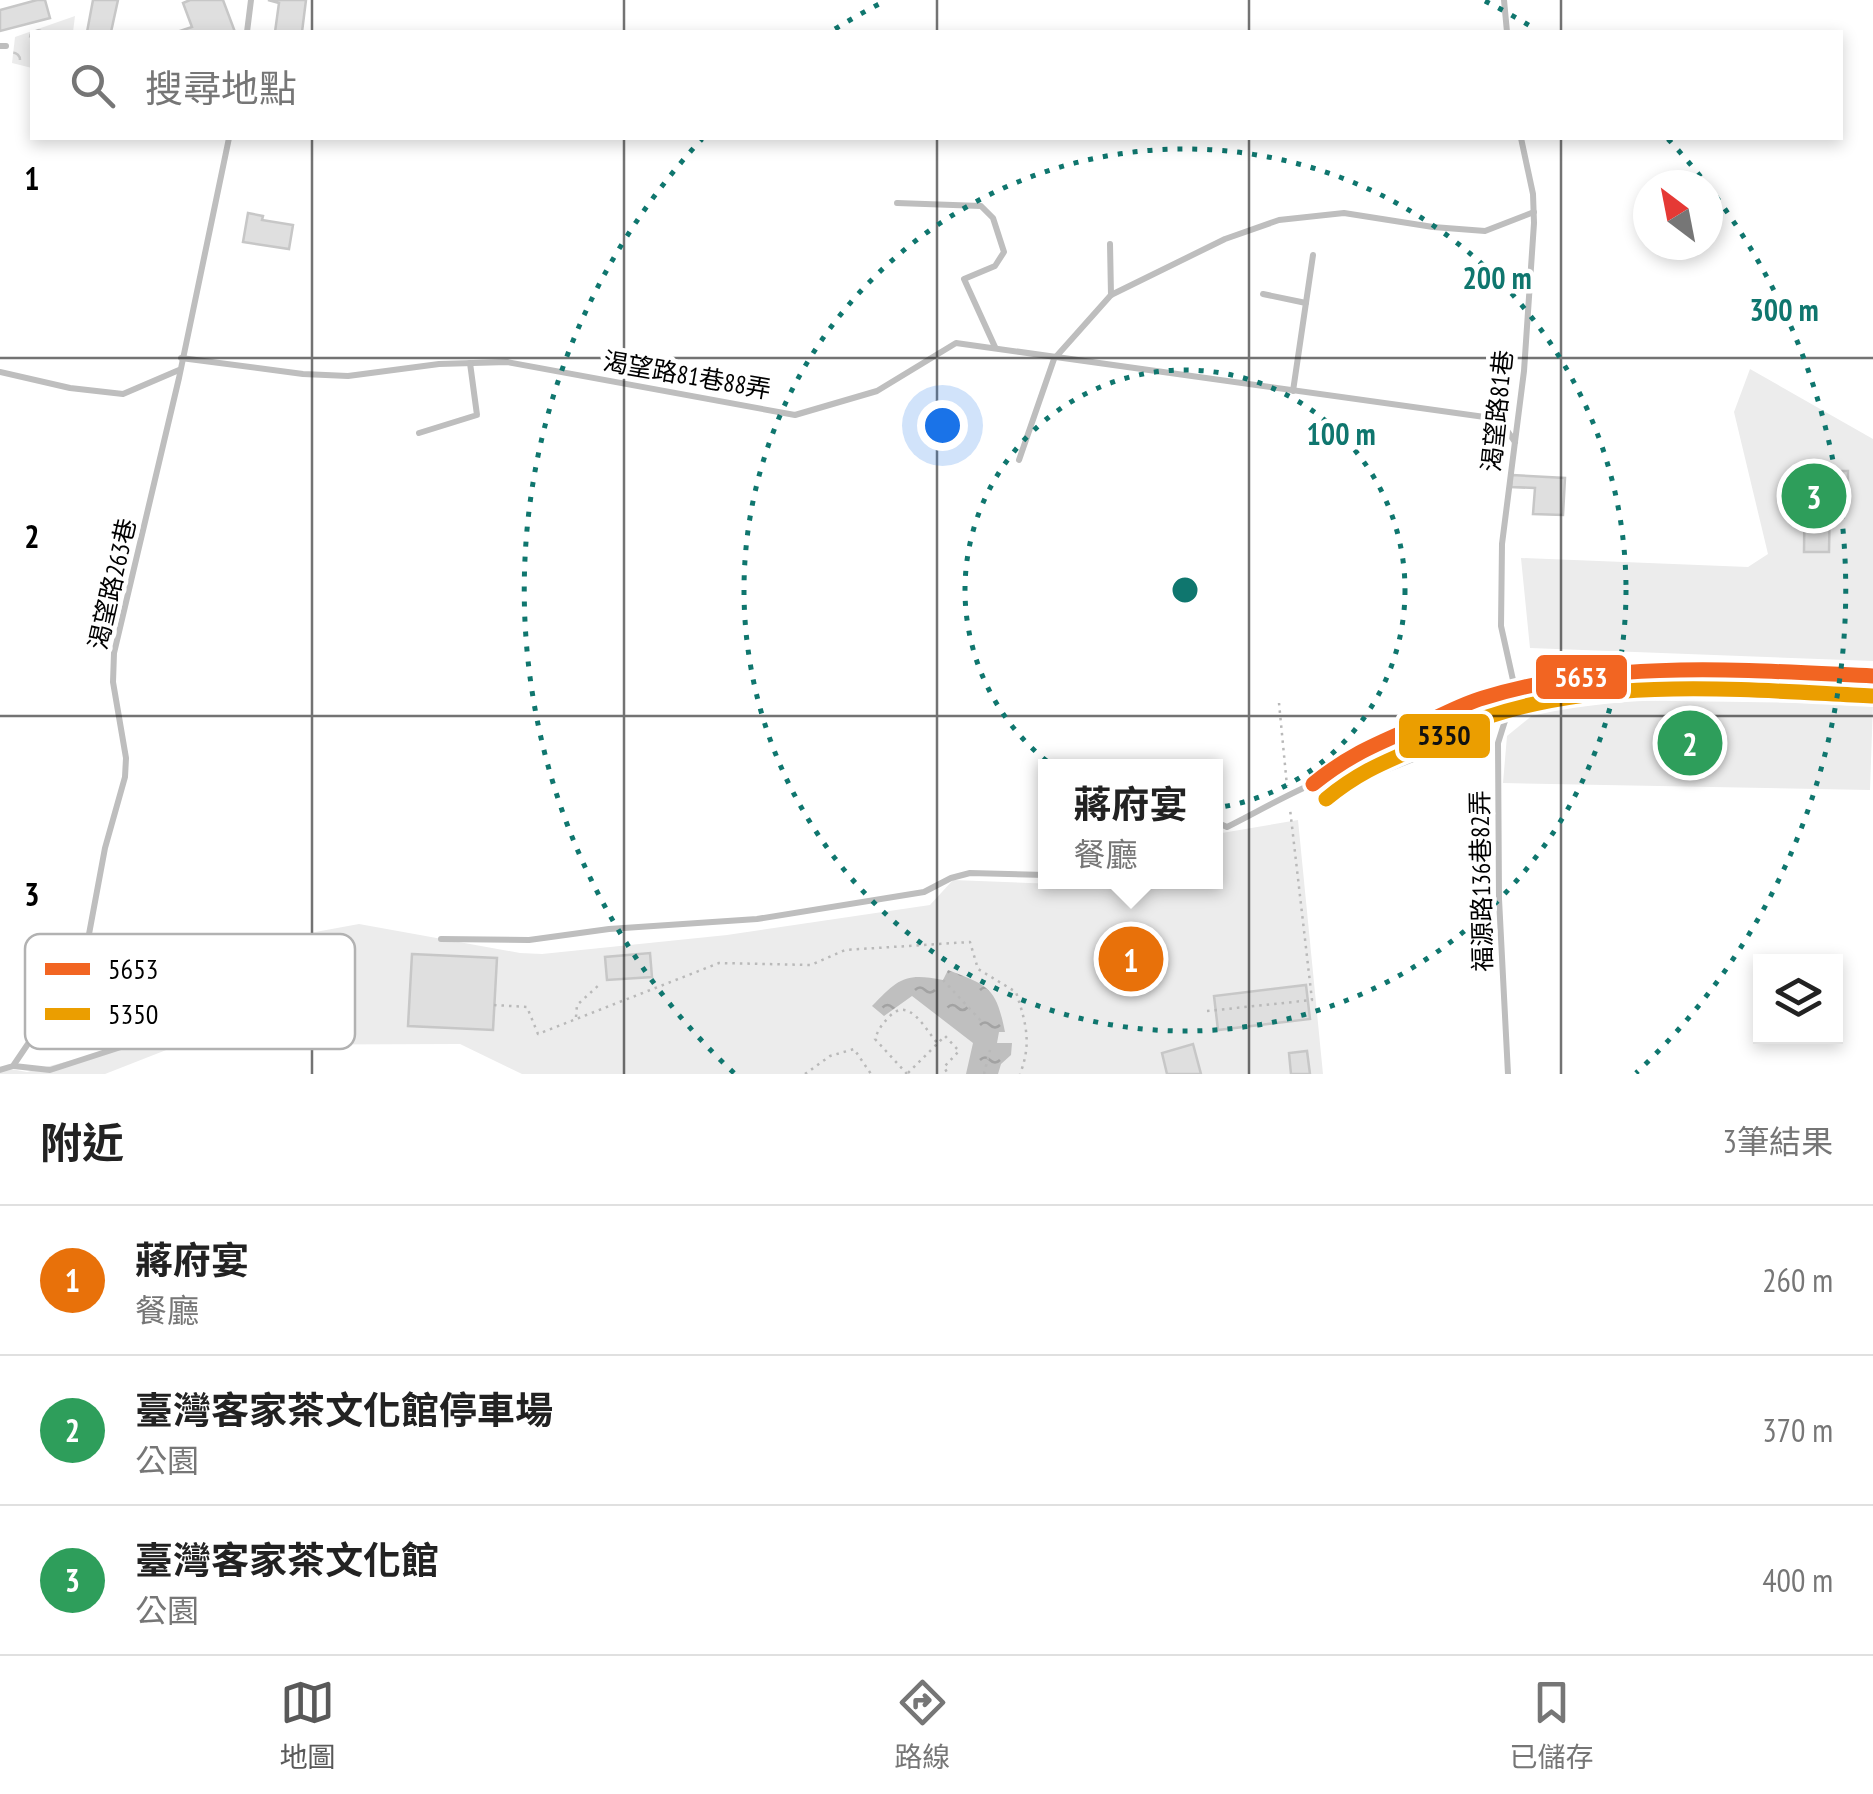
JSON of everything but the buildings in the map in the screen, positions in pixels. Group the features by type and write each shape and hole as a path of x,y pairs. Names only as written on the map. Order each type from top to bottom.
{"street":[{"path":"1515,689 1595,674 1729,669 1873,676"}],"lane":[{"path":"248,30 251,0"},
{"path":"1504,0 1508,30"},
{"name":"渴望路263巷","path":"89,934 105,848 125,777 126,758 113,682 114,653 229,140"},
{"name":"渴望路81巷","path":"1515,689 1501,626 1502,544 1524,372 1534,212 1521,140"},
{"path":"897,203 981,206 993,218 1004,252 994,266 964,279 994,347"},
{"path":"1019,460 1054,359 1111,295 1225,240 1280,220 1344,213 1432,228 1485,231 1534,212"},
{"path":"1110,244 1111,295"},
{"path":"1293,392 1312,255"},
{"path":"1263,294 1306,303"},
{"name":"渴望路81巷88弄","path":"181,358 348,376 438,364 507,362 796,415 877,391 956,343 1499,419 1515,442"},
{"path":"420,434 477,416 470,363"},
{"path":"0,372 70,388 122,394 180,369"},
{"path":"1223,825 1434,735 1485,711 1515,689"},
{"path":"1313,784 1346,758 1479,699 1515,689"},
{"path":"1313,784 1353,784 1451,744 1495,719 1515,689"},
{"name":"福源路136巷82弄","path":"1508,1074 1499,899 1498,743 1515,689"},
{"path":"442,938 529,940 609,928 757,919 924,892 951,878 970,874 1038,875"},
{"name":"渴望路263巷","path":"13,1066 25,1048"},
{"path":"0,1070 13,1066 50,1070 115,1049"}],"path":[{"path":"1207,1012 1312,1000 1278,703"},
{"path":"494,1005 526,1006 538,1034 719,962 811,965 845,950 970,942 978,969 1016,992 1028,1052 1020,1074"},
{"path":"943,980 983,1023"},
{"path":"576,1020 577,1004 600,984"},
{"path":"938,1044 911,1011 902,1008 893,1012 875,1038 907,1074 938,1044 945,1036 960,1051 944,1066 948,1074"},
{"path":"805,1074 830,1056 854,1049 870,1074"},
{"path":"984,1074 990,1050"}],"green space":[{"path":"75,16 73,30 35,30"},
{"path":"30,32 30,68 12,63 15,37"},
{"path":"1750,369 1873,439 1873,661 1530,648 1521,558 1748,567 1768,554 1734,412"},
{"path":"1603,700 1873,704 1870,790 1503,783 1507,736 1534,714"},
{"path":"1298,820 1323,1074 522,1074 460,1044 355,1044 355,934 304,934 359,924 542,954 727,935 930,905 953,880 1038,883 1038,889 1223,889 1223,833"},
{"path":"169,1049 105,1074 0,1074 0,1067 27,1072 103,1052"}],"water":[{"path":"948,970 982,985 994,997 1005,1032 999,1032 997,1043 1012,1043 1011,1055 1001,1064 998,1074 966,1074 973,1043 912,996 884,1016 872,1006 903,980 943,980"}],"transit line":[{"name":"5653","path":"1313,784 1352,757 1390,738 1475,701 1531,686 1579,677 1676,670 1873,676"},
{"name":"5350","path":"1326,799 1385,762 1487,717 1533,704 1629,691 1678,689 1872,696"}],"place":[{"name":"臺灣客家茶文化館","path":"1814,496"},
{"name":"臺灣客家茶文化館停車場","path":"1690,743"},
{"name":"蔣府宴","path":"1131,959"}]}
